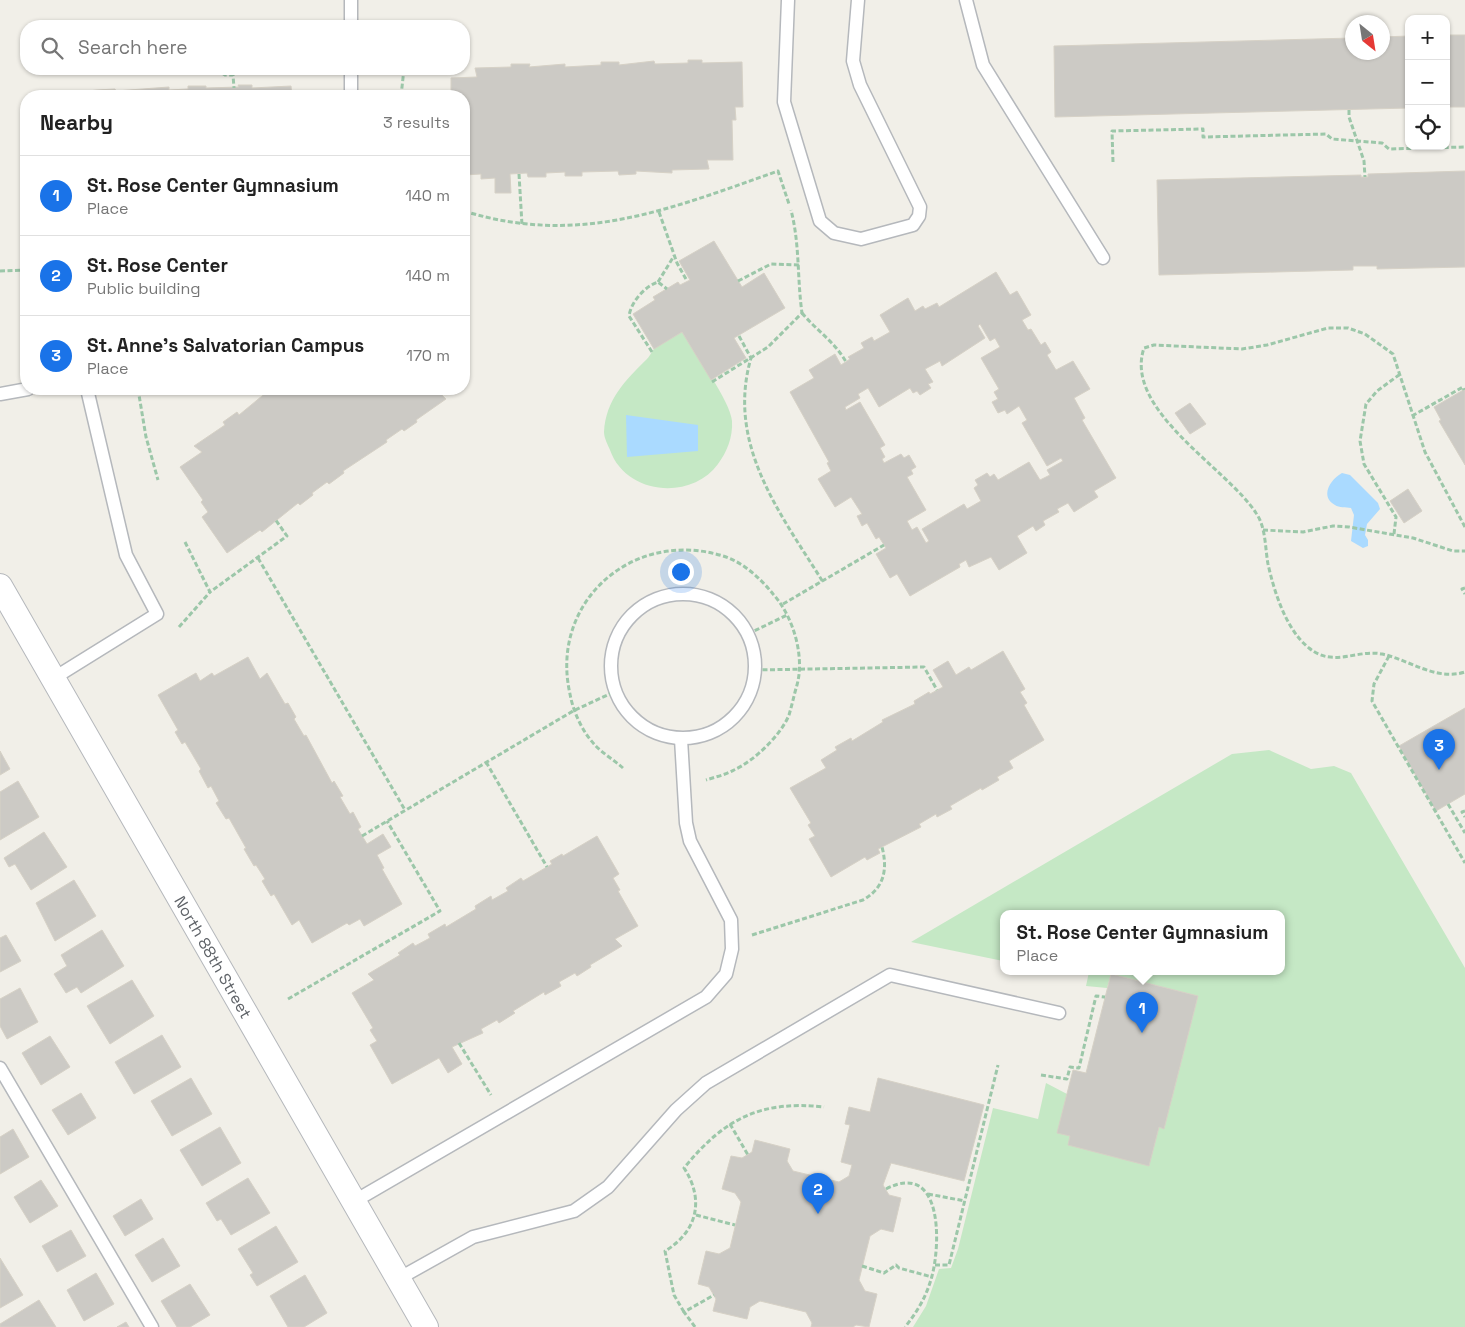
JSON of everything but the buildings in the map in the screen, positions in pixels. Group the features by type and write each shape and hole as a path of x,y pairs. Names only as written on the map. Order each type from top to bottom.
{"street":[{"name":"North 88th Street","path":"0,586 426,1327"}],"lane":[{"path":"351,0 351,20"},
{"path":"788,0 784,102 820,221 834,232 861,239 913,225 919,216 920,207 860,85 853,61 858,0"},
{"path":"966,0 983,65 1103,258"},
{"path":"350,90 351,75"},
{"path":"0,394 20,390"},
{"path":"54,678 156,614 126,555 88,395"},
{"path":"677,593 700,595 722,604 740,619 748,634 756,661 754,685 744,706 727,724 705,735 681,738 656,733 635,720 620,701 612,678 612,653 620,630 635,612 654,599 677,593"},
{"path":"353,1202 706,997 726,974 732,942 731,920 690,841 681,738"},
{"path":"398,1279 473,1237 574,1210 608,1187 676,1110 706,1082 890,975 1059,1013"},
{"path":"0,1068 152,1327"}],"path":[{"path":"233,75 234,88"},
{"path":"402,90 403,75"},
{"path":"1349,110 1364,161 1365,177"},
{"path":"1113,162 1112,131 1203,129 1203,137 1326,134 1332,139 1382,143 1389,149 1465,147"},
{"path":"470,213 495,221 522,225 566,226 608,222 659,212 778,170 797,235 800,265 798,288 802,313 817,330 834,344 846,362"},
{"path":"519,174 522,225"},
{"path":"659,212 674,256 687,281"},
{"path":"652,352 629,316 630,309 646,288 658,282 674,256"},
{"path":"738,281 770,264 800,265"},
{"path":"0,271 20,270"},
{"path":"658,282 666,289"},
{"path":"712,382 768,347 802,313"},
{"path":"1465,527 1425,452 1393,354 1365,334 1348,328 1328,328 1268,345 1242,349 1154,345 1144,348 1141,357 1142,375 1146,389 1156,405 1191,446 1257,513 1263,530 1268,565 1276,590 1294,630 1310,649 1325,656 1340,658 1379,653 1434,673 1450,675 1465,672"},
{"path":"738,336 751,358 743,394 752,452 768,495 823,582"},
{"path":"1394,534 1396,517 1364,464 1360,441 1366,404 1382,386 1399,375"},
{"path":"1412,416 1463,387 1464,390"},
{"path":"139,395 146,437 158,480"},
{"path":"179,627 210,592 287,536 275,519"},
{"path":"1263,530 1303,532 1333,526 1349,527 1394,534 1453,551 1465,551"},
{"path":"185,542 210,592"},
{"path":"783,604 884,545"},
{"path":"624,768 594,744 573,711 565,673 569,635 585,599 612,572 647,554 686,549 724,556 757,575 783,604 797,640 799,679 788,716 766,748 735,770 684,787"},
{"path":"258,558 405,810"},
{"path":"1465,588 1462,589 1465,594"},
{"path":"748,634 787,615"},
{"path":"1389,656 1374,684 1372,701 1465,863"},
{"path":"755,670 924,667 937,690"},
{"path":"362,836 573,711 616,691"},
{"path":"486,762 547,867"},
{"path":"1448,804 1463,827 1465,834"},
{"path":"1465,811 1462,812 1465,817"},
{"path":"288,999 440,911 387,821"},
{"path":"732,942 863,900 872,895 880,887 885,875 886,861 882,847"},
{"path":"1461,856 1465,854"},
{"path":"1041,1075 1067,1079 1070,1067 1079,1068 1096,996 1105,997"},
{"path":"459,1043 503,1115"},
{"path":"934,1265 949,1265 998,1065"},
{"path":"695,1327 674,1295 664,1250 678,1243 696,1215 692,1180 684,1168 705,1142 730,1124 757,1112 779,1107 807,1105 824,1107"},
{"path":"730,1124 748,1155"},
{"path":"886,1189 897,1183 907,1181 919,1184 928,1194 937,1228 932,1277 926,1294 905,1327"},
{"path":"928,1194 965,1201"},
{"path":"696,1215 735,1225"},
{"path":"862,1266 884,1273 896,1265 899,1268 932,1277"},
{"path":"684,1312 714,1295"}],"green space":[{"path":"682,332 711,377 730,412 732,433 729,444 718,464 706,476 692,484 676,488 660,488 644,484 630,476 618,465 610,450 604,432 608,410 624,383 656,347"},
{"path":"1269,750 1311,769 1334,766 1351,773 1465,968 1465,1327 913,1327 926,1306 939,1269 951,1268 958,1249 993,1108 1038,1119 1046,1083 1067,1094 1070,1136 1149,1165 1159,1127 1164,1128 1198,996 1115,975 1285,975 1285,910 1000,910 1000,960 911,942 1232,754"},
{"path":"1088,975 1111,975 1107,988 1086,986"}],"water":[{"path":"626,415 698,425 698,451 627,457"},
{"path":"1342,473 1350,475 1378,503 1380,509 1367,524 1365,535 1368,540 1368,546 1363,548 1351,541 1354,515 1351,508 1337,506 1328,497 1328,488 1334,479"}],"place":[{"name":"St. Anne's Salvatorian Campus","path":"1439,770"},
{"name":"St. Rose Center Gymnasium","path":"1142,1033"},
{"name":"St. Rose Center","path":"818,1214"}]}
